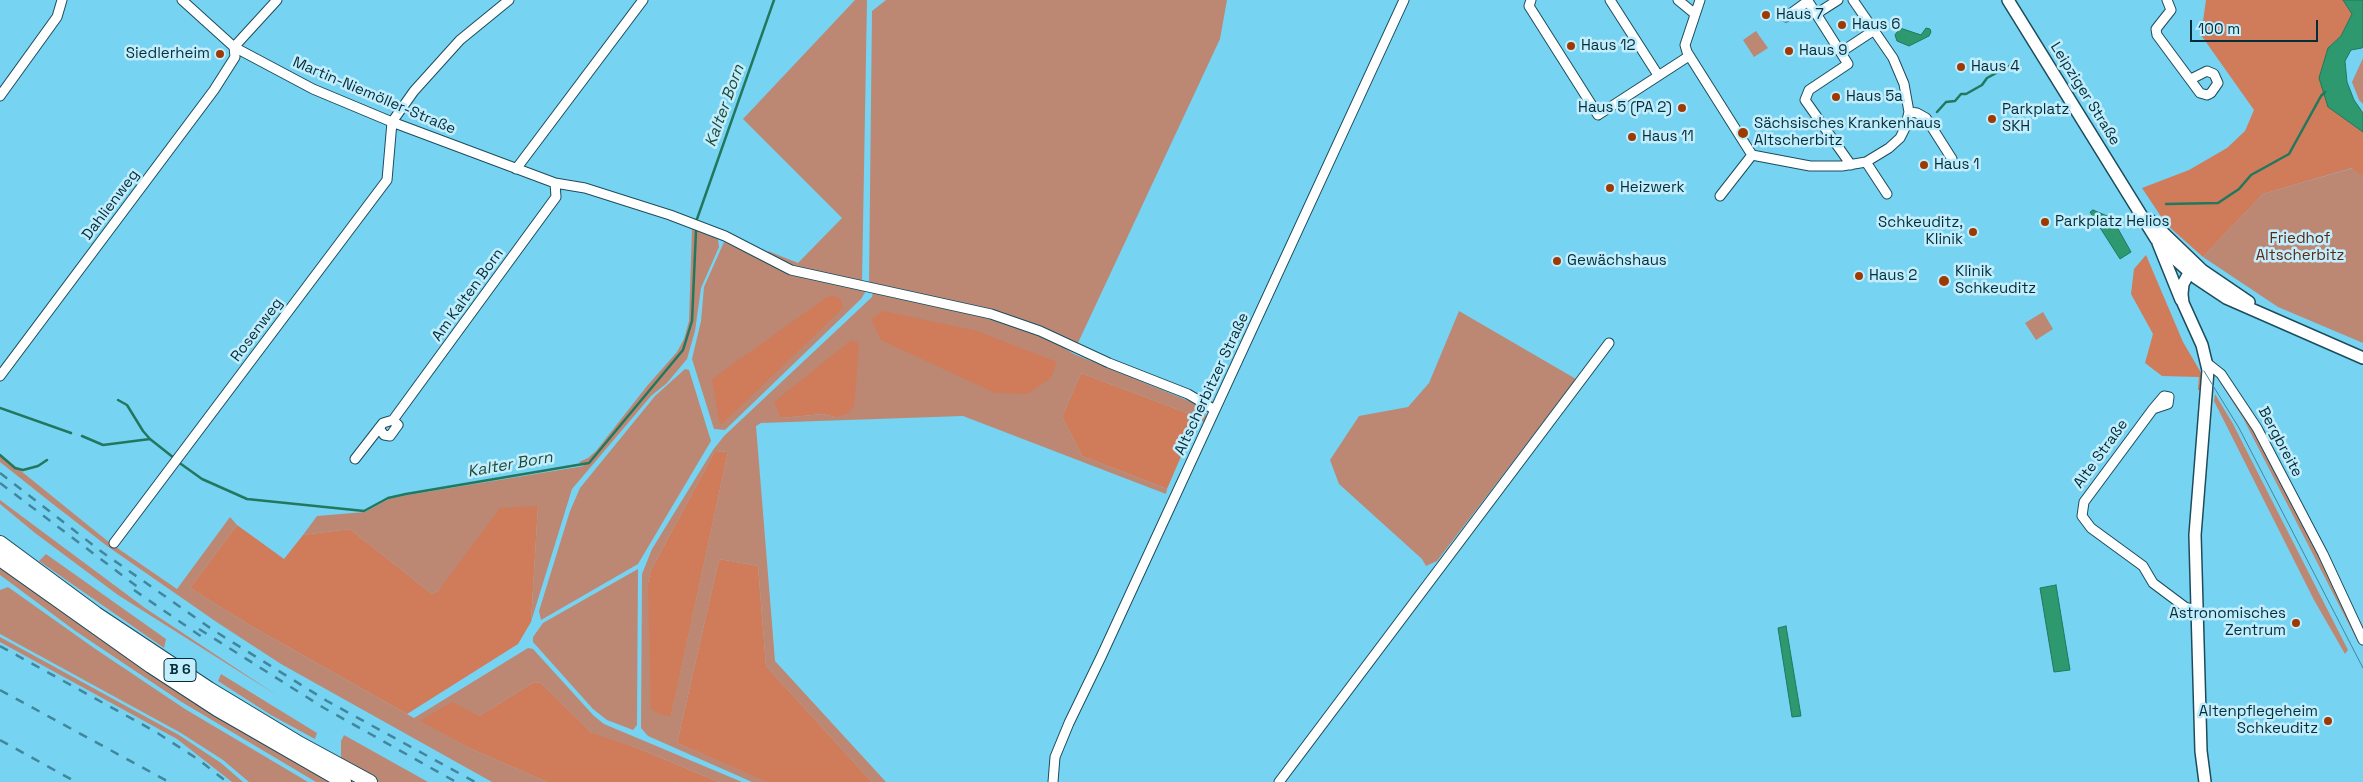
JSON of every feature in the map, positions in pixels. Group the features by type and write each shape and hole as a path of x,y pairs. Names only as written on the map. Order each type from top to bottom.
{"main road":[{"name":"B 6","path":"0,543 96,614 209,689 300,744 370,782"},
{"name":"B 6","path":"0,559 151,666 217,709 344,782"}],"street":[{"path":"0,96 57,17 62,0"},
{"name":"Martin-Niemöller-Straße","path":"182,0 234,47 313,89 392,122 555,183 585,188 670,215 725,236 791,270 991,314 1040,331 1109,363 1188,394 1215,410"},
{"path":"234,47 277,0"},
{"path":"392,122 439,61 460,40 509,0"},
{"path":"516,169 643,0"},
{"name":"Altscherbitzer Straße","path":"1053,782 1055,758 1069,723 1404,0"},
{"path":"1531,0 1530,6 1598,115 1689,56"},
{"path":"1610,0 1658,75"},
{"path":"1678,0 1695,14"},
{"path":"1700,0 1685,45 1689,56 1752,155 1810,166 1851,165 1866,162 1889,148 1900,138 1905,128 1909,112 1904,84 1893,58 1853,0"},
{"path":"1816,14 1838,0"},
{"name":"Leipziger Straße","path":"2008,0 2136,204 2156,239 2183,303"},
{"path":"2167,0 2171,10 2156,29 2157,35 2191,79"},
{"path":"1786,17 1808,1 1848,64 1808,90 1805,100 1851,165"},
{"path":"1841,52 1873,31"},
{"name":"Dahlienweg","path":"0,376 214,90 235,57 234,47"},
{"path":"1909,112 1917,113 1926,118 1952,159"},
{"name":"Rosenweg","path":"114,543 387,180 392,122"},
{"path":"1720,196 1752,155"},
{"path":"1866,162 1887,194"},
{"name":"Am Kalten Born","path":"356,459 383,423 393,420 556,197 555,183"},
{"name":"Leipziger Straße","path":"2136,204 2180,257"},
{"name":"Leipziger Straße","path":"2156,239 2192,268 2205,284 2248,309 2274,318 2363,358"},
{"path":"2170,275 2180,257"},
{"path":"2183,303 2182,289 2192,268"},
{"name":"Leipziger Straße","path":"2192,268 2274,318"},
{"name":"Bergbreite","path":"2183,303 2202,345 2207,363 2221,374 2257,428 2323,554 2363,640"},
{"path":"1280,782 1608,343"},
{"path":"2205,782 2202,765 2196,535 2207,363"},
{"name":"Alte Straße","path":"2153,409 2084,502 2082,516 2091,528 2143,566 2153,583 2185,607 2197,610"},
{"name":"Am Kalten Born","path":"379,428 384,435 390,436 398,425 393,420"}],"green space":[{"path":"855,0 867,0 862,283 796,268 769,255 768,251 798,263 842,218 743,119"},
{"path":"886,0 1227,0 1220,39 1077,345 1041,329 870,285 872,11"},
{"path":"1756,31 1768,48 1754,57 1743,40"},
{"path":"2363,58 2363,104 2359,100 2352,82"},
{"name":"Friedhof Altscherbitz","path":"2353,168 2363,177 2363,343 2278,307 2203,257 2263,194"},
{"path":"692,229 718,239 719,247 701,288 695,331 687,359 667,383 651,396 572,489 531,622 538,506 432,594 350,529 303,535 317,516 365,512 389,499 408,495 584,466 579,462 588,458 596,451 647,386 677,352 684,339 689,321"},
{"path":"724,242 793,274 866,291 861,299 725,430 714,429 692,359 701,321 704,287"},
{"path":"873,292 987,318 1048,338 1074,354 1194,403 1203,409 1206,416 1205,424 1198,417 1081,373 1062,417 1082,456 1167,489 1166,494 963,416 761,423 756,426 775,661 886,782 872,782 766,666 758,566 719,559 677,743 768,782 752,782 648,736 641,728 642,574 652,549 713,450 724,436 872,297","holes":["859,346 835,417 823,414 781,418","715,451 728,452 671,715 648,583 651,570"]},
{"path":"1459,311 1576,379 1437,561 1426,566 1422,559 1339,484 1330,460 1359,416 1408,407 1429,383"},
{"path":"2043,312 2053,329 2036,340 2025,323"},
{"path":"685,369 689,370 711,441 638,564 541,620 539,611 570,511 580,488 655,396"},
{"path":"2216,376 2219,376 2264,446 2346,611 2359,644 2243,418"},
{"path":"2215,394 2233,424 2348,650 2345,654 2314,600 2214,401"},
{"path":"0,454 110,543 177,589 230,517 237,525 190,588 251,626 414,718 528,648 533,649 594,716 604,724 742,782 719,782 635,747 593,734 541,683 534,682 479,716 421,721 469,748 547,782 492,782 281,664 218,623 107,546 0,462"},
{"path":"0,500 145,608 278,696 118,595 35,533 0,504"},
{"path":"46,554 166,639 164,648 39,561"},
{"path":"0,566 155,675 332,782 316,782 180,701 74,630 0,575"},
{"path":"638,569 637,725 633,730 607,720 593,709 533,642 533,637 543,623"},
{"path":"8,587 185,709 308,782 249,782 223,760 181,733 0,634 0,590"},
{"path":"0,637 179,735 221,763 243,782 232,782 177,739 0,642"},
{"path":"221,674 317,733 315,739 271,715 218,681"},
{"path":"344,735 428,782 379,782 341,761 341,741"}],"shaded area":[{"path":"2206,0 2343,0 2352,14 2341,36 2328,48 2328,107 2363,132 2363,177 2352,168 2263,194 2203,257 2166,224 2142,188 2189,170 2227,148 2245,131 2254,110 2201,35"},
{"path":"2343,0 2363,0 2363,46 2362,48 2351,50 2345,61 2347,82 2354,100 2363,113 2363,132 2328,107 2319,78 2328,48 2341,36 2352,14"},
{"path":"1900,28 1921,35 1926,28 1930,29 1931,32 1929,36 1909,46 1897,41 1895,35"},
{"path":"2093,210 2112,218 2131,252 2120,259 2090,212"},
{"path":"2146,255 2183,342 2203,376 2203,390 2198,390 2199,377 2162,376 2145,363 2153,334 2131,294 2134,269"},
{"path":"834,296 841,299 843,308 722,424 719,422 712,379 827,297"},
{"path":"883,311 977,331 1057,362 1051,378 1027,394 995,393 881,340 871,319"},
{"path":"851,340 857,342 859,346 854,406 847,414 835,417 823,414 781,418 774,402"},
{"path":"1081,373 1198,417 1167,489 1082,456 1062,417"},
{"path":"715,451 728,452 671,716 659,714 651,709 648,583 651,570"},
{"path":"538,506 531,622 518,644 407,714 251,626 190,588 237,525 284,559 303,535 350,529 432,594 439,590 500,508"},
{"path":"719,559 758,566 766,666 872,782 767,782 677,743"},
{"path":"2056,585 2070,670 2054,672 2040,588"},
{"path":"1786,626 1801,716 1792,717 1778,628"},
{"path":"534,682 541,683 592,733 635,747 719,782 547,782 469,748 420,721 452,702 479,716"}],"waterway":[{"name":"Kalter Born","path":"697,219 774,0"},
{"path":"1937,112 1946,102 1955,101 1961,94 1966,94 1982,85 1987,78 2011,65"},
{"path":"2166,204 2218,203 2239,189 2251,175 2289,154 2325,92"},
{"name":"Kalter Born","path":"181,464 202,479 247,499 364,511 388,498 406,494 589,463 683,350 692,321 696,231"},
{"path":"118,400 127,405 150,439"},
{"name":"Kalter Born","path":"0,408 71,433"},
{"name":"Kalter Born","path":"82,436 103,445 150,439 174,458"},
{"path":"0,455 15,468 23,470 38,466 47,460"}],"tram line":[{"path":"2204,371 2239,428 2363,668"}],"railway":[{"path":"0,473 102,552 213,630 327,701 475,782"},
{"path":"0,483 143,591"},
{"path":"134,590 202,637"},
{"path":"199,629 324,708 456,782"},
{"path":"0,646 156,732 199,760 227,782"},
{"path":"0,690 169,782"},
{"path":"0,740 76,782"}],"place":[{"name":"Haus 7","path":"1766,15"},
{"name":"Haus 6","path":"1842,25"},
{"name":"Haus 12","path":"1571,46"},
{"name":"Haus 9","path":"1789,51"},
{"name":"Siedlerheim","path":"220,54"},
{"name":"Haus 4","path":"1961,67"},
{"name":"Haus 5a","path":"1836,97"},
{"name":"Haus 5 (PA 2)","path":"1682,108"},
{"name":"Parkplatz SKH","path":"1992,119"},
{"name":"Sächsisches Krankenhaus Altscherbitz","path":"1743,133"},
{"name":"Haus 11","path":"1632,137"},
{"name":"Haus 1","path":"1924,165"},
{"name":"Heizwerk","path":"1610,188"},
{"name":"Parkplatz Helios","path":"2045,222"},
{"name":"Schkeuditz, Klinik","path":"1973,232"},
{"name":"Gewächshaus","path":"1557,261"},
{"name":"Haus 2","path":"1859,276"},
{"name":"Klinik Schkeuditz","path":"1944,281"},
{"name":"Astronomisches Zentrum","path":"2296,623"},
{"name":"Altenpflegeheim Schkeuditz","path":"2328,721"}]}
